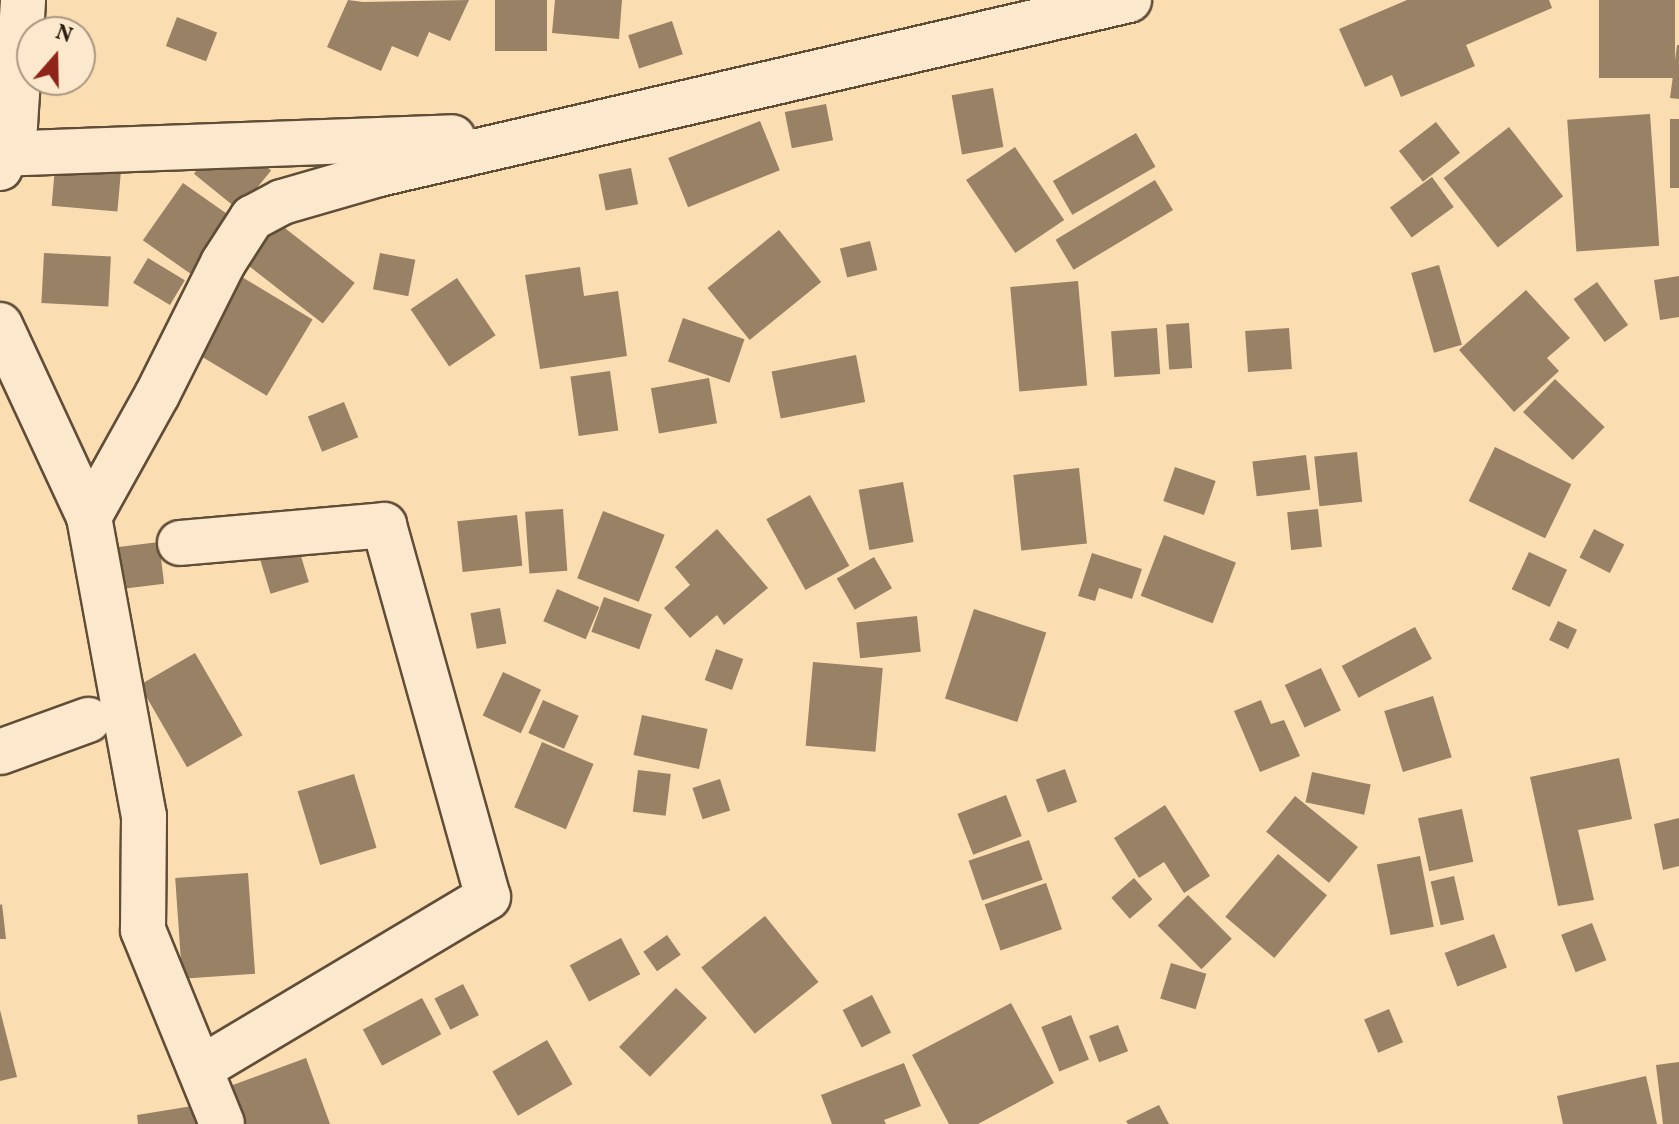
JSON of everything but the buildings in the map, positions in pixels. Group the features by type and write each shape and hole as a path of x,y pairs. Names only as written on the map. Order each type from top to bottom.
{"street":[{"path":"0,168 15,125 23,0"},
{"path":"89,517 157,395 223,263 252,218 282,202 379,174 1129,0"},
{"path":"0,154 561,133"},
{"path":"0,325 89,517 144,816 143,930 222,1124"},
{"path":"180,543 384,525 488,897 200,1069"},
{"path":"0,752 88,720"}]}
